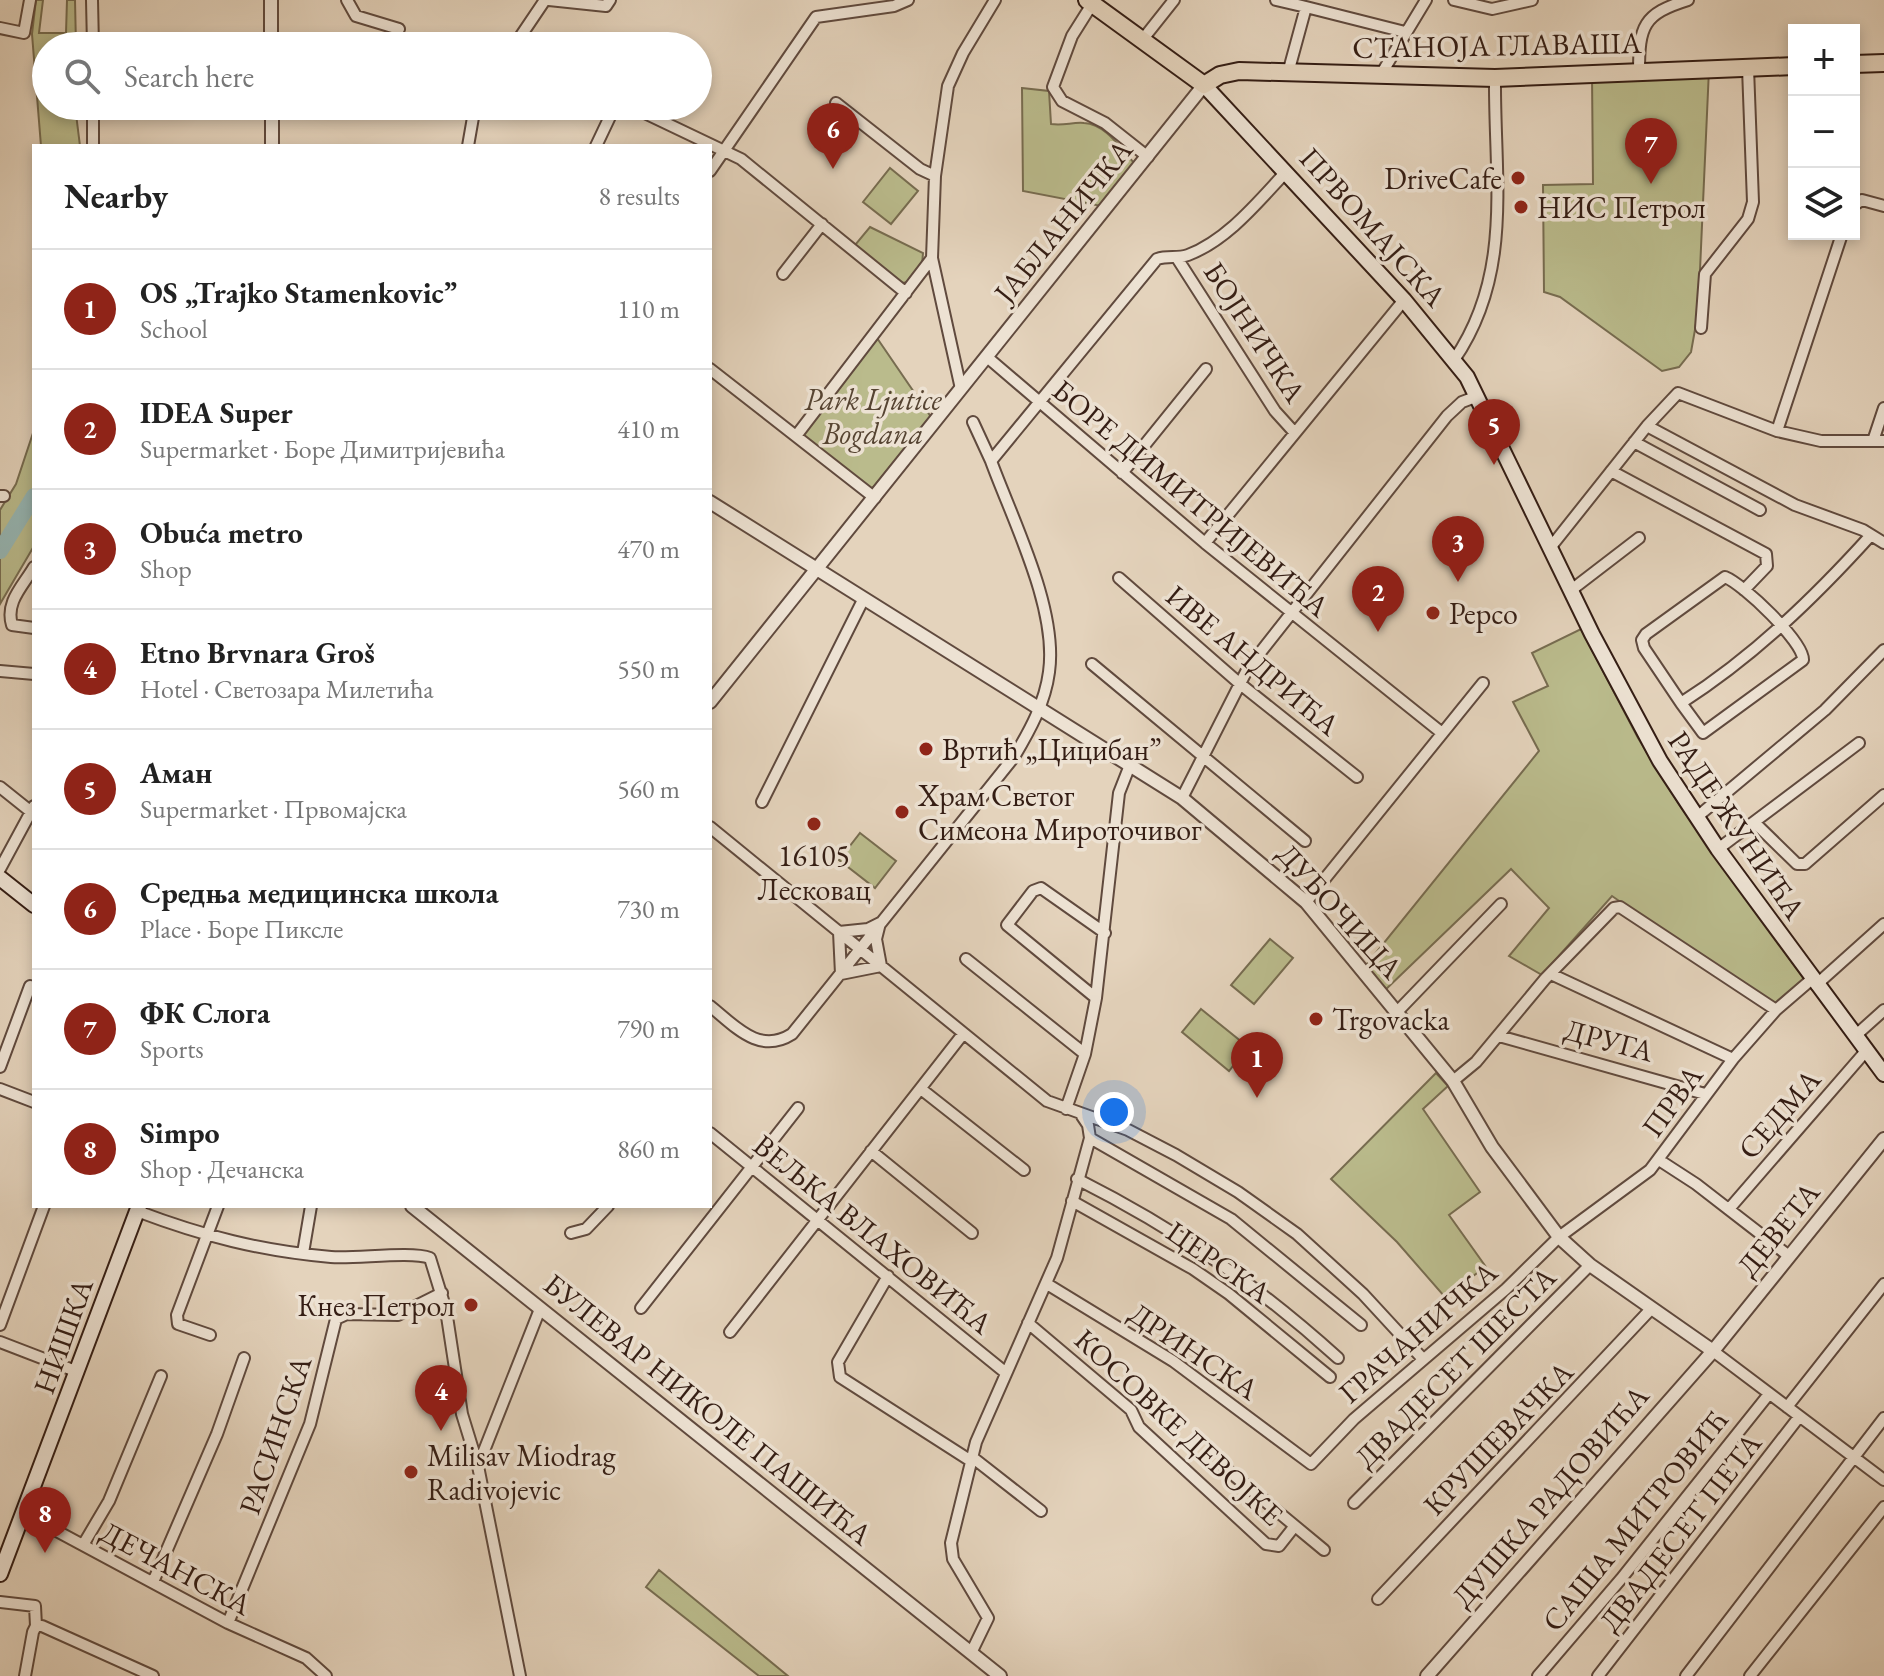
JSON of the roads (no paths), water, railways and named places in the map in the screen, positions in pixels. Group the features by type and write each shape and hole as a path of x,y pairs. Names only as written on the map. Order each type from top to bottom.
{"main road":[{"name":"ПРВОМАЈСКА","path":"1092,1 1204,85 1404,300 1454,360 1478,396 1550,548"},
{"path":"1860,64 1884,63"},
{"name":"СТАНОЈА ГЛАВАША","path":"1204,85 1231,72 1495,78 1788,66"},
{"name":"РАДЕ ЖУНИЋА","path":"1550,548 1646,737 1718,849 1884,1074"},
{"path":"0,878 32,903"},
{"name":"НИШКА","path":"0,1572 25,1514 138,1209"}],"street":[{"path":"0,28 24,33 30,0"},
{"path":"92,0 93,32"},
{"path":"271,0 271,32"},
{"path":"347,0 351,13 356,16 399,29"},
{"path":"524,32 547,0 606,6 610,0"},
{"path":"712,167 816,17 894,6 908,0"},
{"path":"961,389 932,258 935,176 948,86 963,53 995,0"},
{"path":"1143,39 1174,0"},
{"path":"1276,0 1405,32"},
{"path":"1380,76 1426,0"},
{"path":"1454,0 1492,9 1532,0"},
{"path":"1639,72 1645,23 1655,13 1688,0"},
{"path":"1092,1 1072,36 1053,87 1062,101 1105,123 1148,157"},
{"path":"1288,73 1306,7"},
{"path":"1701,328 1705,274 1748,219 1753,202 1748,68"},
{"path":"1454,360 1485,299 1494,268 1497,236 1495,78"},
{"name":"ЈАБЛАНИЧКА","path":"712,700 1204,85"},
{"path":"836,103 920,169 935,176"},
{"path":"93,120 93,144"},
{"path":"272,120 272,144"},
{"path":"468,144 473,120"},
{"path":"597,144 608,120"},
{"path":"661,120 723,148 906,293"},
{"path":"991,461 1157,259 1177,258 1197,250 1232,227 1285,173"},
{"path":"1860,201 1884,206"},
{"path":"783,274 822,224"},
{"path":"1777,431 1840,240"},
{"path":"796,436 932,258"},
{"name":"БОЈНИЧКА","path":"1177,258 1275,411 1294,432"},
{"path":"1205,543 1404,300"},
{"name":"БОРЕ ДИМИТРИЈЕВИЋА","path":"987,357 1205,543 1442,733"},
{"path":"1122,473 1206,369"},
{"path":"712,371 875,498"},
{"path":"1550,548 1673,395 1684,392 1777,431 1821,441 1879,441 1884,408"},
{"path":"1182,798 1239,683 1290,612 1447,416 1462,402 1478,396"},
{"path":"712,1008 753,1039 778,1041 801,1025 1014,757 1040,709 1051,657 1046,618 991,461 973,422"},
{"path":"1647,426 1795,505 1884,543"},
{"path":"1634,442 1760,510"},
{"path":"1611,471 1766,554 1769,564 1744,590"},
{"name":"ДУБОЧИЦА","path":"712,503 815,571 1182,798 1306,902 1453,1081 1492,1147 1559,1237 1590,1265 1713,1351 1884,1480"},
{"path":"1681,703 1782,626 1825,587 1871,535"},
{"path":"1570,591 1639,538"},
{"path":"32,570 13,598 10,620 12,625 32,628"},
{"name":"ИВЕ АНДРИЋА","path":"1119,578 1239,683 1357,777"},
{"path":"1720,578 1730,579 1744,590 1782,626 1803,652 1803,660 1703,733 1642,640 1720,578"},
{"path":"762,802 863,600"},
{"path":"1697,817 1825,710 1884,650"},
{"path":"1092,664 1305,841"},
{"path":"0,671 32,674"},
{"path":"1306,902 1483,683"},
{"path":"1718,849 1859,743"},
{"path":"1066,1109 1085,1054 1096,998 1119,793 1130,765"},
{"path":"0,787 32,808 0,869"},
{"path":"1755,823 1797,864 1805,864 1884,795"},
{"path":"712,829 1047,1101 1128,1130 1238,1192 1332,1265 1422,1358"},
{"path":"1096,998 1007,925 1033,891 1041,888 1105,933"},
{"path":"1397,1012 1501,904"},
{"path":"1453,1081 1499,1036 1545,979 1553,975 1609,910 1620,907 1776,1010"},
{"path":"839,932 868,929 880,923"},
{"path":"880,923 876,939 881,966"},
{"name":"ПРВА","path":"1559,1237 1629,1188 1659,1160 1705,1094 1776,1010 1884,924"},
{"path":"839,932 841,974"},
{"path":"966,959 1085,1054"},
{"path":"841,974 881,966"},
{"path":"1553,975 1733,1059"},
{"path":"0,1067 30,986"},
{"path":"1855,1036 1884,1010"},
{"path":"730,1332 963,1034"},
{"name":"ДРУГА","path":"1499,1036 1705,1094"},
{"name":"СЕДМА","path":"1729,1209 1866,1051"},
{"path":"0,1089 32,1101"},
{"path":"921,1089 1024,1170"},
{"path":"641,1308 798,1108"},
{"path":"971,1653 988,1618 950,1549 971,1459 1047,1284 1090,1138 1088,1125 1082,1116"},
{"name":"ВЕЉКА ВЛАХОВИЋА","path":"712,1135 1006,1373"},
{"path":"1090,1138 1231,1219 1361,1325"},
{"name":"ДЕВЕТА","path":"1713,1351 1884,1139"},
{"path":"871,1151 972,1233"},
{"path":"1659,1160 1789,1256"},
{"path":"1077,1179 1199,1246 1245,1279 1338,1358"},
{"name":"ЦЕРСКА","path":"1072,1201 1151,1243 1217,1285 1330,1377"},
{"path":"0,1325 43,1208"},
{"path":"210,1335 183,1327 176,1321 217,1208"},
{"path":"303,1253 311,1208"},
{"name":"БУЛЕВАР НИКОЛЕ ПАШИЋА","path":"414,1208 1000,1676"},
{"path":"571,1233 586,1229 606,1208"},
{"path":"138,1209 206,1236 271,1252 374,1259 430,1258 442,1293 462,1414 478,1466 520,1676"},
{"name":"ГРАЧАНИЧКА","path":"1310,1464 1422,1358 1506,1289 1559,1237"},
{"name":"ДВАДЕСЕТ ШЕСТА","path":"1354,1503 1590,1265"},
{"path":"888,1276 838,1362 840,1377 971,1459 1041,1511"},
{"name":"ДРИНСКА","path":"1047,1284 1173,1361 1310,1464"},
{"path":"1787,1407 1884,1284"},
{"name":"РАСИНСКА","path":"228,1623 310,1424 336,1319 347,1314 398,1315 442,1293"},
{"path":"478,1466 540,1309"},
{"name":"КРУШЕВАЧКА","path":"1378,1599 1613,1353 1651,1309"},
{"name":"КОСОВКЕ ДЕВОЈКЕ","path":"1028,1323 1131,1410 1139,1427 1266,1544 1279,1546 1294,1527"},
{"path":"0,1342 78,1372"},
{"name":"ДУШКА РАДОВИЋА","path":"1427,1676 1713,1351"},
{"path":"153,1582 217,1434 244,1358"},
{"path":"83,1545 109,1501 161,1376"},
{"name":"САША МИТРОВИЋ","path":"1538,1676 1621,1579 1769,1394"},
{"name":"ДВАДЕСЕТ ПЕТА","path":"1598,1676 1799,1417"},
{"path":"1686,1676 1884,1418"},
{"name":"КОСОВКЕ ДЕВОЈКЕ","path":"1225,1468 1324,1550"},
{"path":"1750,1676 1884,1507"},
{"name":"ДЕЧАНСКА","path":"25,1514 228,1623 306,1658 326,1676"},
{"path":"0,1602 35,1606 36,1626 25,1676"},
{"path":"36,1626 89,1644 153,1676"}],"waterway":[{"path":"0,551 32,499"}],"place":[{"name":"Средња медицинска школа","path":"833,169"},
{"name":"DriveCafe","path":"1518,178"},
{"name":"ФК Слога","path":"1651,184"},
{"name":"НИС Петрол","path":"1521,207"},
{"name":"Аман","path":"1494,465"},
{"name":"Obuća metro","path":"1458,582"},
{"name":"Pepco","path":"1433,613"},
{"name":"IDEA Super","path":"1378,632"},
{"name":"Вртић „Цицибан”","path":"926,749"},
{"name":"Храм Светог Симеона Мироточивог","path":"902,812"},
{"name":"16105 Лесковац","path":"814,824"},
{"name":"Trgovacka","path":"1316,1019"},
{"name":"OS „Trajko Stamenkovic”","path":"1257,1098"},
{"name":"Кнез Петрол","path":"471,1305"},
{"name":"Etno Brvnara Groš","path":"441,1431"},
{"name":"Milisav Miodrag Radivojevic","path":"411,1472"},
{"name":"Simpo","path":"45,1553"}],"park label":[{"name":"Park Ljutice Bogdana","path":"873,416"}]}
